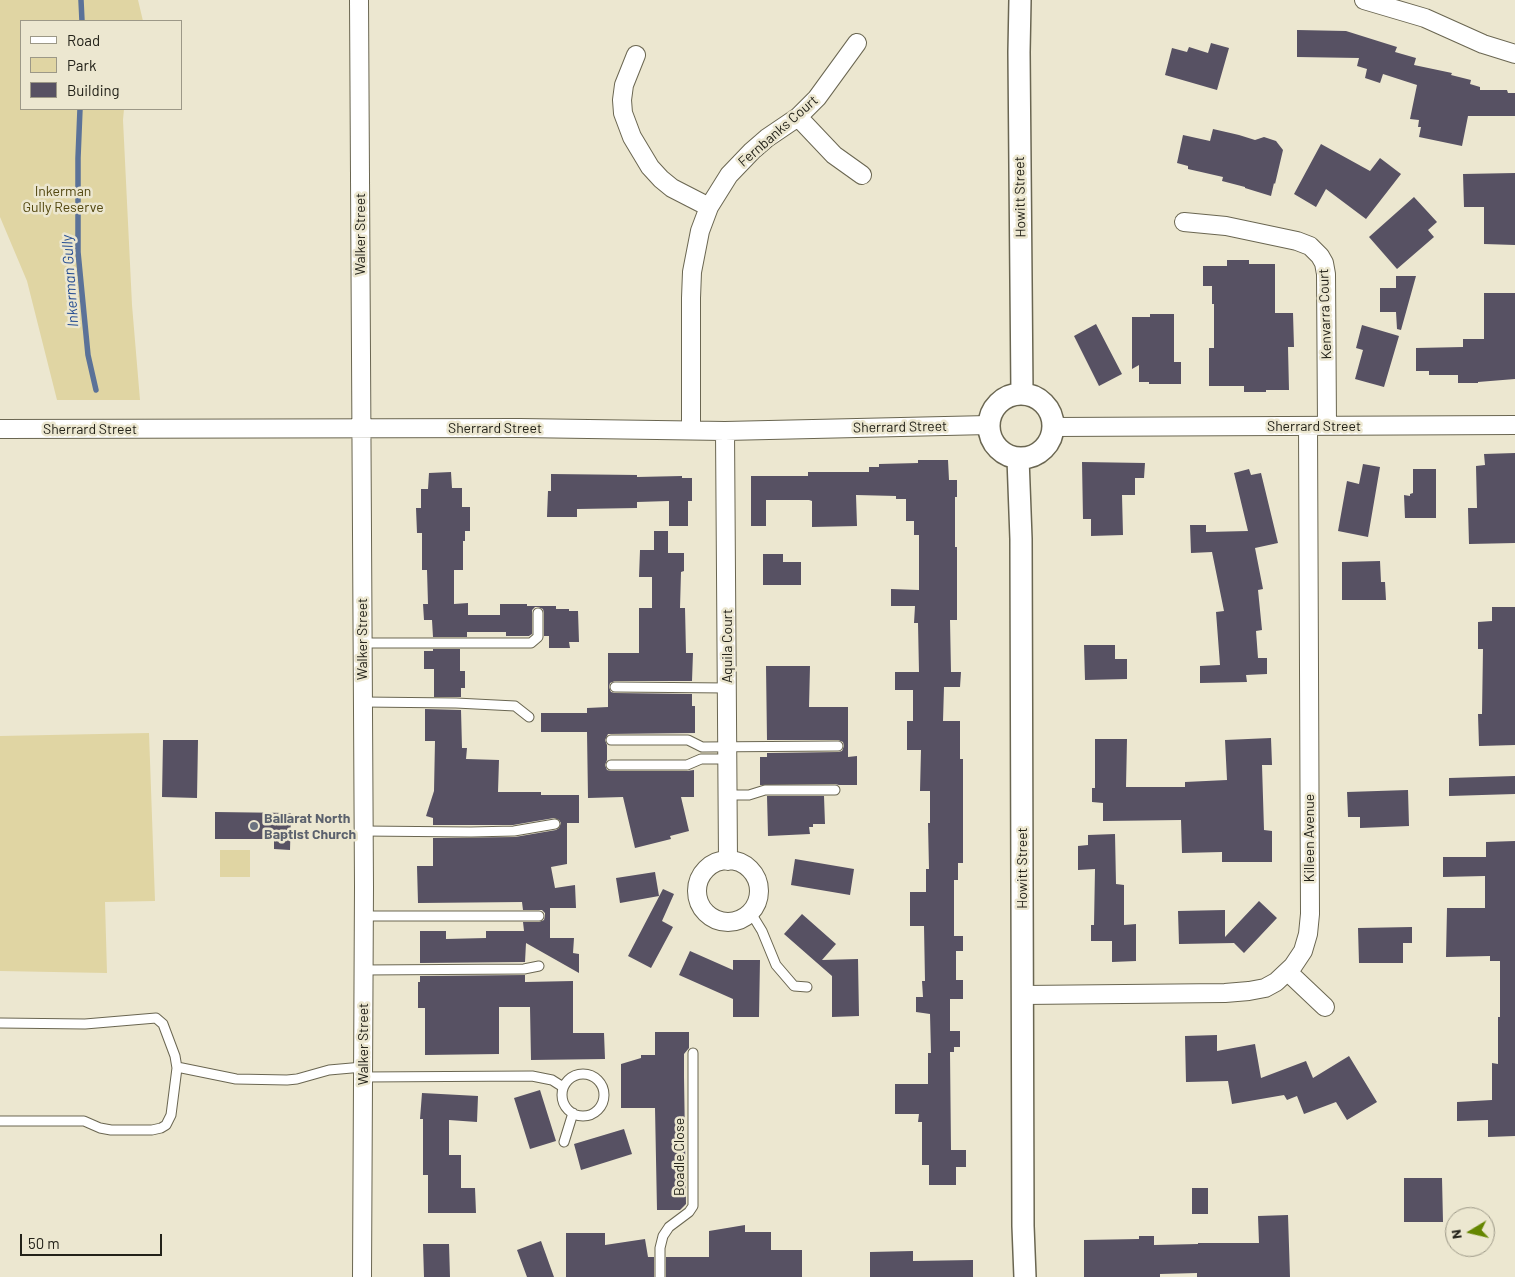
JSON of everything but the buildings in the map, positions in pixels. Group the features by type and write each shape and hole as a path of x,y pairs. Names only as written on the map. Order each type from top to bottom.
{"street":[{"name":"Walker Street","path":"359,0 363,832 362,1277"},
{"name":"Howitt Street","path":"1020,0 1022,394"},
{"path":"1364,0 1426,18 1483,44 1515,54"},
{"name":"Fernbanks Court","path":"691,429 692,272 700,231 709,207 729,175 752,151 767,138 798,117 818,98 857,44"},
{"path":"636,55 624,85 622,100 623,113 632,137 650,167 661,179 672,188 709,207"},
{"path":"798,117 834,155 862,175"},
{"name":"Kenvarra Court","path":"1184,222 1226,226 1297,241 1310,246 1320,256 1324,263 1326,274 1327,426"},
{"path":"1022,394 1036,398 1044,404 1052,417 1053,427 1049,442 1042,450 1034,456 1018,458 1003,453 995,445 989,425 992,414 998,404 1011,396 1022,394"},
{"name":"Sherrard Street","path":"0,430 530,428 725,431 989,425"},
{"name":"Sherrard Street","path":"1053,427 1122,425 1515,425"},
{"name":"Killeen Avenue","path":"1023,995 1237,992 1265,988 1288,972 1303,951 1308,934 1310,914 1308,426"},
{"name":"Aquila Court","path":"725,431 728,861"},
{"name":"Howitt Street","path":"1018,458 1021,549 1023,1217 1025,1277"},
{"path":"734,861 745,866 754,874 759,885 759,897 751,913 738,921 723,922 710,916 700,904 698,889 698,884 706,870 717,863 734,861"},
{"path":"1288,972 1325,1007"}],"lane":[{"path":"362,643 531,643 538,637 538,613"},
{"path":"614,687 727,688"},
{"path":"362,702 515,706 530,717"},
{"path":"611,740 688,740 702,747 727,753"},
{"path":"611,765 687,765 727,753 838,746"},
{"path":"728,795 749,795 765,790 834,790"},
{"path":"363,832 514,831 555,824"},
{"path":"751,913 762,931 776,965 794,986 807,987"},
{"path":"363,916 539,916"},
{"path":"363,970 524,969 539,966"},
{"path":"0,1023 85,1024 156,1018 163,1024 175,1056 177,1067 172,1113 169,1120 161,1128 152,1130 111,1130 78,1120 0,1121"},
{"name":"Boadle Close","path":"660,1277 660,1248 663,1236 669,1227 689,1212 693,1206 693,1053"},
{"path":"177,1067 236,1079 287,1080 328,1070 532,1076 547,1078 564,1087"},
{"path":"584,1074 595,1078 602,1086 602,1102 595,1112 584,1116 573,1113 568,1110 564,1103 562,1095 564,1087 570,1078 577,1075 584,1074"},
{"path":"564,1142 573,1113"}],"green space":[{"name":"Inkerman Gully Reserve","path":"0,0 138,0 143,20 20,20 20,110 124,110 132,305 140,400 57,400 27,281 0,217"},
{"path":"149,733 155,901 105,902 107,973 0,971 0,736"},
{"path":"220,850 250,850 250,877 220,877"}],"waterway":[{"name":"Inkerman Gully","path":"81,0 82,20"},
{"name":"Inkerman Gully","path":"80,110 78,252 88,355 96,390"}],"place":[{"name":"Ballarat North Baptist Church","path":"254,826"}]}
